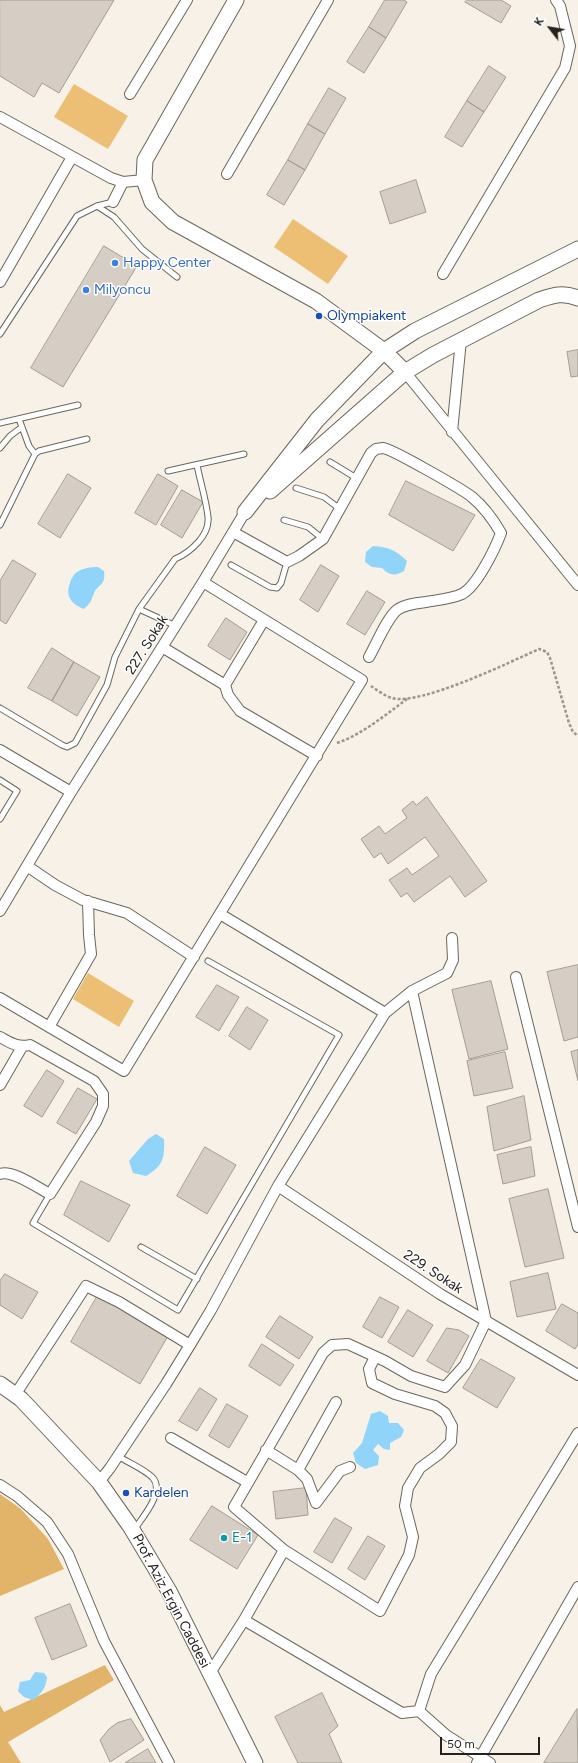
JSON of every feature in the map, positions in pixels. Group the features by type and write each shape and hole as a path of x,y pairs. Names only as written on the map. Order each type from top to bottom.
{"street":[{"path":"130,94 187,0"},
{"path":"236,0 145,160 144,180 152,202 174,222 316,300 384,351 404,372 578,585"},
{"path":"228,174 328,0"},
{"path":"443,274 565,68 570,46 560,6 556,0"},
{"path":"0,117 111,178 123,182 144,180"},
{"path":"0,282 72,157"},
{"path":"114,202 123,182"},
{"path":"245,512 317,420 384,351 415,331 578,250"},
{"path":"245,512 305,461 404,372 461,340 539,300 557,294 567,294 578,298"},
{"path":"452,432 461,340"},
{"path":"233,532 287,562 305,552 323,539 371,454 376,449 386,448 472,497 495,523 501,533 497,544 469,590 451,597 407,605 397,610 385,627 369,657"},
{"name":"227. Sokak","path":"0,911 71,792 176,626 245,512"},
{"path":"0,998 124,1071 362,680 203,582"},
{"path":"224,685 264,620"},
{"path":"162,647 224,685 228,695 240,710 317,756"},
{"path":"0,750 71,792"},
{"path":"27,866 55,885 88,901 127,913 194,957"},
{"path":"49,1027 91,954 88,901"},
{"path":"220,914 385,1013"},
{"path":"99,1482 118,1456 211,1310 278,1186 385,1013 412,991 447,973 453,960 452,938"},
{"path":"516,977 578,1227"},
{"path":"375,1357 369,1369 372,1383 395,1394 435,1406 445,1413 452,1426 450,1442 439,1454 420,1468 408,1488 404,1506 413,1537 409,1555 380,1611 284,1550 234,1507 247,1482 323,1353 332,1345 348,1344 375,1357 411,1376 445,1388 465,1365 486,1321 412,991"},
{"path":"0,1037 17,1046 22,1047 30,1044 94,1081 103,1094 103,1106 96,1122 50,1194 12,1174 4,1172 0,1174"},
{"path":"1,1082 22,1047"},
{"name":"229. Sokak","path":"278,1186 440,1294 578,1375"},
{"path":"15,1395 86,1286 119,1302 190,1344"},
{"name":"Prof. Aziz Ergin Caddesi","path":"0,1384 15,1395 99,1482 133,1531 169,1591 255,1763"},
{"path":"298,1470 336,1402"},
{"path":"419,1711 431,1674 578,1433"},
{"path":"171,1438 247,1482"},
{"path":"266,1450 298,1470 307,1479 316,1503 340,1471 350,1467"},
{"path":"0,1485 17,1496 47,1522 68,1554 104,1640 168,1763"},
{"path":"210,1673 244,1620 284,1550"},
{"path":"479,1760 578,1587"},
{"path":"244,1620 402,1713 419,1711 446,1735 479,1760 490,1763"}],"lane":[{"path":"0,334 77,216 97,206 114,202"},
{"path":"97,206 114,217 142,249 177,277"},
{"path":"0,423 78,405"},
{"path":"19,419 30,446 35,454"},
{"path":"0,448 10,436 22,427"},
{"path":"0,525 35,454 39,451 87,439"},
{"path":"168,471 244,454"},
{"path":"330,462 358,479"},
{"path":"0,708 62,745 67,747 75,743 108,685 115,657 139,609 175,559 182,556 196,545 205,530 208,518 197,464"},
{"path":"296,488 324,497 340,509"},
{"path":"284,520 308,527 323,539"},
{"path":"231,566 270,587 277,588 287,562"},
{"path":"139,609 176,626"},
{"path":"0,780 17,790 0,819"},
{"path":"50,1194 33,1223 178,1310 339,1035 208,961"},
{"path":"141,1247 197,1279"},
{"path":"118,1456 152,1476 156,1485 152,1504 133,1531"}],"path":[{"path":"362,680 393,698 408,699 444,689 539,649 547,652 550,658 569,723 573,732 578,736"},
{"path":"317,756 332,745 349,739 378,721 408,699"}],"shaded area":[{"path":"74,84 128,116 108,149 54,117"},
{"path":"293,219 348,256 328,284 274,247"},
{"path":"88,973 134,1001 119,1027 73,999"},
{"path":"0,1494 21,1509 48,1539 64,1569 0,1596"},
{"path":"105,1665 114,1680 8,1742 21,1763 0,1763 0,1705 4,1712"}],"water":[{"path":"373,546 392,550 403,557 407,561 404,571 398,574 388,573 382,568 372,567 365,562 366,552"},
{"path":"98,567 104,571 104,580 96,590 90,603 84,609 76,605 70,599 68,592 70,581 79,571 87,568"},
{"path":"156,1134 164,1139 162,1161 156,1169 146,1176 133,1173 129,1161 148,1139"},
{"path":"380,1411 388,1416 389,1423 398,1423 404,1430 401,1437 390,1443 390,1450 384,1449 378,1444 373,1450 379,1456 378,1465 365,1469 356,1463 353,1453 362,1443 371,1414"},
{"path":"35,1672 44,1673 47,1677 43,1690 33,1700 24,1697 18,1691 20,1682 30,1680"}],"building":[{"path":"0,0 114,0 59,93 42,83 34,97 0,76"},
{"path":"385,0 404,0 407,2 386,38 369,27"},
{"path":"467,0 501,0 511,6 501,23 465,2"},
{"path":"369,27 386,38 364,73 347,62"},
{"path":"489,66 506,77 484,112 467,101"},
{"path":"329,88 346,98 325,134 308,124"},
{"path":"467,101 484,112 462,147 445,137"},
{"path":"308,124 325,134 305,170 288,160"},
{"path":"288,160 305,170 284,205 267,195"},
{"path":"416,180 426,212 390,224 380,192"},
{"path":"104,246 137,266 63,387 31,368"},
{"path":"578,350 578,376 571,377 567,352"},
{"path":"68,474 91,488 60,538 38,524"},
{"path":"158,474 178,486 156,525 135,513"},
{"path":"406,481 475,515 453,551 389,515"},
{"path":"182,490 203,502 182,538 161,525"},
{"path":"13,560 36,574 6,624 0,620 0,581"},
{"path":"321,565 339,576 318,612 300,600"},
{"path":"367,591 385,602 365,635 347,624"},
{"path":"226,618 247,632 230,660 208,646"},
{"path":"52,648 74,662 52,701 28,688"},
{"path":"74,662 100,677 77,716 52,701"},
{"path":"427,797 487,881 465,897 450,876 414,902 407,893 401,897 389,880 407,868 412,875 439,856 425,837 388,864 381,853 374,858 361,839 379,826 385,834 407,818 402,810 413,801 416,805"},
{"path":"578,965 578,1037 564,1041 547,972"},
{"path":"491,981 508,1049 469,1059 452,990"},
{"path":"217,985 239,997 219,1031 196,1017"},
{"path":"247,1007 268,1020 250,1050 229,1036"},
{"path":"578,1050 578,1081 571,1052"},
{"path":"505,1052 513,1088 474,1096 467,1061"},
{"path":"47,1070 64,1081 42,1117 24,1106"},
{"path":"78,1088 97,1099 76,1134 57,1123"},
{"path":"524,1096 531,1140 494,1151 487,1107"},
{"path":"205,1147 236,1165 207,1214 177,1196"},
{"path":"531,1147 535,1176 503,1184 497,1155"},
{"path":"81,1181 130,1205 109,1242 64,1215"},
{"path":"548,1189 564,1258 525,1267 509,1199"},
{"path":"548,1273 556,1309 517,1317 510,1282"},
{"path":"5,1274 38,1292 22,1319 0,1305 0,1281"},
{"path":"98,1295 168,1336 140,1384 71,1342"},
{"path":"380,1297 399,1307 382,1338 363,1327"},
{"path":"562,1304 578,1313 578,1344 575,1349 546,1331"},
{"path":"408,1310 433,1325 413,1357 388,1342"},
{"path":"280,1316 313,1337 299,1359 266,1337"},
{"path":"447,1328 459,1330 469,1336 448,1373 427,1361"},
{"path":"262,1344 294,1365 280,1386 249,1366"},
{"path":"481,1359 515,1378 497,1408 463,1388"},
{"path":"200,1388 217,1399 197,1431 179,1421"},
{"path":"227,1404 248,1416 229,1448 209,1436"},
{"path":"306,1488 308,1515 276,1519 273,1492"},
{"name":"E-1","path":"212,1506 258,1535 237,1569 190,1540"},
{"path":"335,1518 352,1528 332,1563 314,1552"},
{"path":"368,1536 385,1546 365,1580 348,1569"},
{"path":"70,1604 87,1646 52,1660 35,1618"},
{"path":"322,1693 338,1726 329,1734 342,1763 298,1763 275,1717"},
{"path":"577,1709 578,1763 544,1763"},
{"path":"131,1719 144,1740 110,1762 100,1740 109,1729 117,1723"},
{"path":"148,1749 156,1763 125,1763"}],"place":[{"name":"Happy Center","path":"115,263"},
{"name":"Milyoncu","path":"86,290"},
{"name":"Olympiakent","path":"319,316"},
{"name":"Kardelen","path":"126,1493"},
{"name":"E-1","path":"224,1538"}]}
